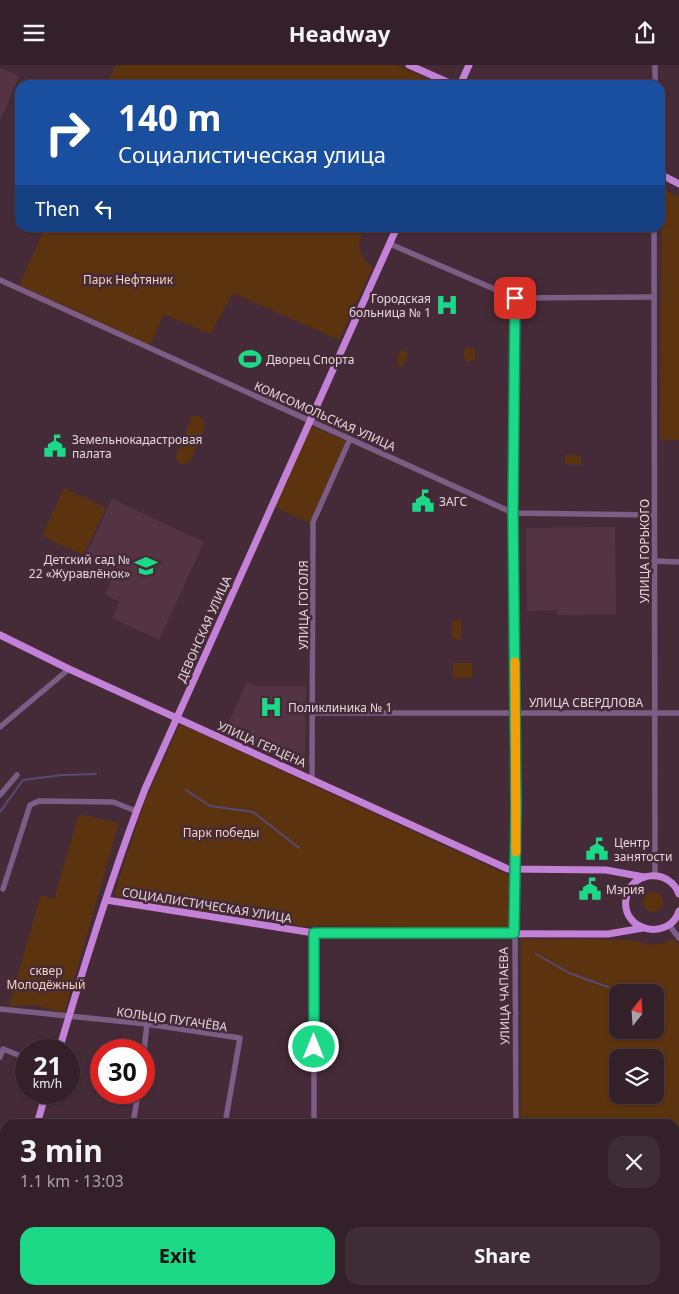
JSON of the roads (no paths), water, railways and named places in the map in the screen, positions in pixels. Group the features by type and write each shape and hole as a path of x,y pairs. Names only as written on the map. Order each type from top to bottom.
{"main road":[{"path":"409,65 443,80"},
{"path":"462,80 469,65"},
{"path":"665,177 679,184"},
{"name":"ДЕВОНСКАЯ УЛИЦА","path":"63,1039 72,1017 106,900 136,811 395,232"},
{"name":"УЛИЦА ГЕРЦЕНА","path":"0,635 69,669 508,869 606,870 644,877"},
{"name":"УЛИЦА ЧАПАЕВА","path":"514,933 516,870"},
{"path":"643,928 631,919 626,906 628,891 632,885 644,877 655,875 679,882"},
{"path":"668,880 674,885 679,894"},
{"name":"СОЦИАЛИСТИЧЕСКАЯ УЛИЦА","path":"106,900 314,933 608,934 643,928 654,930 674,922"},
{"path":"674,922 679,911"},
{"path":"38,1119 43,1104"}],"street":[{"path":"655,65 655,80"},
{"name":"УЛИЦА ГОРЬКОГО","path":"654,232 655,875"},
{"path":"390,244 515,298 654,297"},
{"name":"КОМСОМОЛЬСКАЯ УЛИЦА","path":"0,280 513,513 654,515"},
{"name":"УЛИЦА ЧАПАЕВА","path":"515,298 513,513 516,870"},
{"name":"УЛИЦА ГОГОЛЯ","path":"312,779 313,521 350,439"},
{"path":"654,561 679,562"},
{"path":"0,727 69,669"},
{"name":"УЛИЦА СВЕРДЛОВА","path":"313,713 679,713"},
{"path":"0,795 17,775"},
{"path":"3,889 30,805 39,801 113,802 136,811"},
{"path":"674,922 679,938"},
{"path":"314,933 314,1119"},
{"name":"УЛИЦА ЧАПАЕВА","path":"514,933 516,1119"},
{"name":"КОЛЬЦО ПУГАЧЁВА","path":"0,1009 147,1024 240,1038 226,1119"},
{"path":"145,1039 147,1024"},
{"path":"0,1057 2,1049 15,1054"},
{"path":"134,1119 136,1104"}],"waterway":[{"path":"0,812 23,780 62,775 96,774"},
{"path":"186,790 210,806 253,812 299,848"},
{"path":"536,954 569,973 608,987"}],"place":[{"name":"Городская больница № 1","path":"447,305"},
{"name":"Дворец Спорта","path":"250,359"},
{"name":"Земельнокадастровая палата","path":"55,446"},
{"name":"ЗАГС","path":"423,501"},
{"name":"Детский сад № 22 «Журавлёнок»","path":"146,566"},
{"name":"Поликлиника № 1","path":"271,707"},
{"name":"Центр занятости","path":"597,849"},
{"name":"Мэрия","path":"590,889"}],"park label":[{"name":"Парк Нефтяник","path":"128,279"},
{"name":"Парк победы","path":"221,832"},
{"name":"сквер Молодёжный","path":"46,977"}]}
